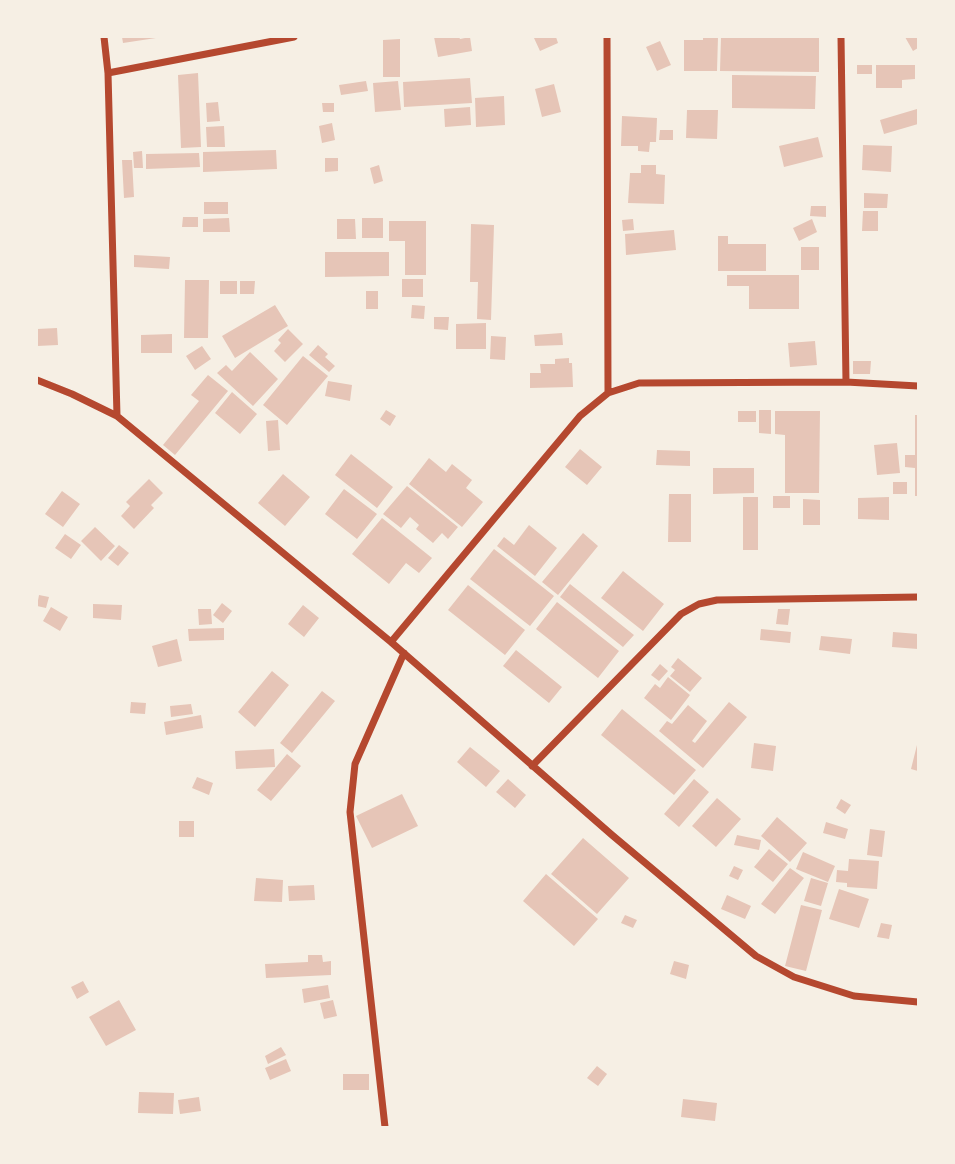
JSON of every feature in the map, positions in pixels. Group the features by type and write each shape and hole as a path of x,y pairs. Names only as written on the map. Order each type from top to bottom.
{"street":[{"path":"104,37 108,73 117,416"},
{"path":"108,73 294,37"},
{"path":"607,37 608,393"},
{"path":"841,37 846,382"},
{"path":"37,380 117,416 404,653 756,957 794,977 854,996 918,1002"},
{"path":"391,642 580,416 608,393 639,383 846,382 918,386"},
{"path":"532,766 681,614 699,604 718,600 918,597"},
{"path":"385,1127 350,813 355,764 404,653"}],"building":[{"path":"122,37 156,37 156,38 123,43"},
{"path":"434,37 470,37 472,51 438,57"},
{"path":"556,37 558,43 540,51 534,38"},
{"path":"703,37 718,37 717,71 684,71 684,40 703,40"},
{"path":"721,37 819,37 819,72 720,71"},
{"path":"905,37 918,37 918,48 913,51"},
{"path":"400,39 400,77 383,77 383,40"},
{"path":"660,41 671,65 657,71 646,47"},
{"path":"857,65 872,65 872,74 857,74"},
{"path":"876,65 915,65 915,79 902,80 902,88 876,88"},
{"path":"198,73 201,147 181,148 178,75"},
{"path":"732,75 816,76 815,109 732,108"},
{"path":"470,78 472,103 404,107 403,82"},
{"path":"366,81 368,91 341,95 339,85"},
{"path":"398,81 401,110 375,112 373,83"},
{"path":"554,84 561,112 542,117 535,89"},
{"path":"504,96 505,125 476,127 475,98"},
{"path":"218,102 220,121 207,122 206,103"},
{"path":"322,103 334,103 334,112 323,112"},
{"path":"470,107 471,125 445,127 444,109"},
{"path":"917,109 918,124 884,134 880,120"},
{"path":"687,110 718,110 717,139 686,138"},
{"path":"622,116 657,118 656,142 650,142 649,152 638,151 638,146 621,146"},
{"path":"332,123 335,140 322,143 319,126"},
{"path":"224,126 225,147 207,147 206,127"},
{"path":"660,130 673,130 673,140 659,140"},
{"path":"818,137 823,157 784,167 779,146"},
{"path":"863,145 892,146 891,172 862,170"},
{"path":"276,150 277,169 203,172 203,152"},
{"path":"142,151 143,168 134,168 133,152"},
{"path":"199,153 200,167 146,169 146,154"},
{"path":"325,158 338,158 338,171 325,172"},
{"path":"122,160 132,160 134,197 124,198"},
{"path":"379,165 383,181 374,184 370,168"},
{"path":"641,165 656,165 656,174 665,175 664,204 628,203 630,173 641,173"},
{"path":"864,193 888,194 887,208 864,208"},
{"path":"204,202 228,202 228,214 204,214"},
{"path":"811,206 826,206 826,217 810,216"},
{"path":"863,211 878,211 878,231 862,231"},
{"path":"183,217 198,217 198,227 182,227"},
{"path":"229,218 230,232 203,232 203,219"},
{"path":"362,218 383,218 383,238 362,238"},
{"path":"337,219 355,219 356,239 337,239"},
{"path":"633,219 634,230 623,231 622,220"},
{"path":"812,219 817,232 799,241 793,228"},
{"path":"389,221 426,221 426,275 405,275 405,241 389,241"},
{"path":"471,224 494,225 491,320 477,319 478,282 470,282"},
{"path":"674,230 676,250 626,255 625,234"},
{"path":"718,236 728,236 728,244 766,244 766,271 718,271"},
{"path":"801,247 819,247 819,270 801,270"},
{"path":"325,252 389,252 389,276 325,277"},
{"path":"134,255 170,257 169,269 134,267"},
{"path":"727,275 799,275 799,309 749,309 749,286 727,286"},
{"path":"402,279 423,279 423,297 402,297"},
{"path":"185,280 209,280 208,338 184,338"},
{"path":"220,281 237,281 237,294 220,294"},
{"path":"240,281 255,281 254,294 240,294"},
{"path":"366,291 378,291 378,309 366,309"},
{"path":"275,305 288,326 235,358 222,336"},
{"path":"412,305 425,306 424,319 411,318"},
{"path":"434,317 449,317 448,330 434,329"},
{"path":"486,323 486,349 456,349 456,324"},
{"path":"57,328 58,345 37,346 37,329"},
{"path":"288,329 303,344 285,362 274,351 281,343 278,340"},
{"path":"562,333 563,345 535,346 534,335"},
{"path":"172,334 172,353 141,353 141,335"},
{"path":"491,336 506,337 505,360 490,359"},
{"path":"815,341 817,365 790,367 788,343"},
{"path":"318,345 328,354 325,357 335,366 329,372 309,355"},
{"path":"202,346 211,359 195,370 186,356"},
{"path":"250,352 278,379 253,406 217,373 226,365 232,371"},
{"path":"303,356 328,376 287,425 263,405"},
{"path":"569,358 569,363 572,363 573,387 530,388 530,373 541,373 540,364 555,364 555,359"},
{"path":"853,361 871,361 870,374 853,374"},
{"path":"208,375 228,391 175,455 163,445 199,401 191,395"},
{"path":"328,381 352,385 350,401 325,396"},
{"path":"232,392 257,414 240,434 215,413"},
{"path":"386,410 396,416 390,426 380,419"},
{"path":"759,410 771,410 771,434 759,433"},
{"path":"738,411 756,411 756,422 738,422"},
{"path":"775,411 820,411 819,493 785,493 785,435 775,434"},
{"path":"915,415 918,415 918,496 915,496 915,468 905,467 905,455 915,455"},
{"path":"278,420 280,450 268,451 266,421"},
{"path":"897,443 900,473 877,475 874,445"},
{"path":"580,449 602,467 587,485 565,467"},
{"path":"657,450 690,451 690,466 656,465"},
{"path":"351,454 393,487 377,508 335,475"},
{"path":"429,458 446,472 452,464 472,480 466,488 483,502 462,527 409,484"},
{"path":"713,468 754,468 754,493 713,494"},
{"path":"283,474 310,497 285,526 258,503"},
{"path":"149,479 163,493 151,505 154,508 134,529 121,516 130,506 126,502"},
{"path":"893,482 907,482 907,494 893,494"},
{"path":"407,486 458,527 448,539 442,533 433,543 416,529 419,525 410,517 401,528 383,514"},
{"path":"344,489 377,514 357,539 325,514"},
{"path":"62,491 80,504 63,527 45,514"},
{"path":"669,494 691,494 691,542 668,542"},
{"path":"773,496 790,496 790,508 773,508"},
{"path":"743,497 758,497 758,550 743,550"},
{"path":"889,497 889,520 858,519 858,498"},
{"path":"803,499 820,500 820,525 803,525"},
{"path":"382,518 432,558 419,573 406,563 389,584 352,554"},
{"path":"529,525 557,548 535,576 497,546 504,537 514,545"},
{"path":"95,527 115,546 101,561 81,541"},
{"path":"583,533 598,546 558,595 542,582"},
{"path":"65,534 81,545 71,559 55,548"},
{"path":"119,545 129,553 118,566 108,558"},
{"path":"494,549 554,596 530,626 470,579"},
{"path":"623,571 664,604 643,631 601,598"},
{"path":"570,584 634,635 623,647 560,597"},
{"path":"468,585 525,630 505,655 448,610"},
{"path":"39,595 49,597 46,608 37,606"},
{"path":"557,602 619,651 598,678 536,629"},
{"path":"222,603 232,611 223,623 213,615"},
{"path":"93,604 122,605 121,620 93,618"},
{"path":"303,605 319,618 304,637 288,624"},
{"path":"51,607 68,617 60,631 43,621"},
{"path":"198,609 211,609 212,624 199,625"},
{"path":"778,609 790,609 788,625 776,624"},
{"path":"224,628 224,640 189,641 188,629"},
{"path":"761,629 791,632 790,643 760,640"},
{"path":"893,632 918,634 918,649 892,647"},
{"path":"821,636 852,639 850,654 819,650"},
{"path":"177,639 182,661 158,667 152,646"},
{"path":"516,650 562,687 549,703 503,666"},
{"path":"678,658 702,678 690,692 670,676 675,670 671,667"},
{"path":"660,664 668,671 659,681 651,675"},
{"path":"272,671 289,685 255,727 238,712"},
{"path":"668,677 690,695 671,720 644,698 655,684 660,688"},
{"path":"322,691 335,701 292,753 280,743"},
{"path":"131,702 146,703 145,714 130,713"},
{"path":"729,702 747,717 703,768 659,731 667,721 672,724 688,705 707,721 692,741 695,743"},
{"path":"191,704 193,714 171,717 170,706"},
{"path":"622,709 696,770 674,795 601,735"},
{"path":"201,715 203,728 166,735 164,722"},
{"path":"754,743 776,746 773,771 751,768"},
{"path":"918,745 918,771 911,769"},
{"path":"470,747 500,771 486,787 457,762"},
{"path":"274,749 275,767 236,769 235,751"},
{"path":"287,754 301,766 271,801 257,790"},
{"path":"197,777 213,783 209,795 192,788"},
{"path":"508,779 526,795 515,808 496,792"},
{"path":"694,779 709,792 679,827 664,814"},
{"path":"402,794 418,826 372,848 356,816"},
{"path":"717,798 741,819 716,847 692,826"},
{"path":"841,799 851,805 845,814 836,808"},
{"path":"777,817 807,843 790,862 761,836"},
{"path":"179,821 194,821 194,837 179,837"},
{"path":"826,822 848,829 845,839 823,833"},
{"path":"870,829 885,831 882,857 867,855"},
{"path":"737,835 761,840 759,850 734,845"},
{"path":"583,838 629,878 597,914 551,874"},
{"path":"769,849 788,864 773,882 754,867"},
{"path":"803,852 835,866 828,882 796,869"},
{"path":"849,859 879,861 877,889 847,887 847,883 836,882 837,870 848,871"},
{"path":"734,866 743,870 738,880 729,876"},
{"path":"790,868 804,878 775,914 761,904"},
{"path":"546,874 598,919 574,946 523,901"},
{"path":"256,878 283,880 282,902 254,901"},
{"path":"811,878 828,883 821,906 804,901"},
{"path":"314,885 315,900 289,901 288,886"},
{"path":"839,889 869,899 859,928 829,919"},
{"path":"727,895 751,906 745,919 721,909"},
{"path":"801,905 822,910 806,971 785,966"},
{"path":"625,915 637,920 633,928 621,923"},
{"path":"881,923 892,925 889,939 877,937"},
{"path":"308,955 322,955 323,962 331,961 331,975 266,978 265,964 308,962"},
{"path":"674,961 689,965 686,979 670,974"},
{"path":"83,981 89,992 77,999 71,987"},
{"path":"328,985 330,998 304,1003 302,989"},
{"path":"119,1000 136,1030 106,1046 89,1017"},
{"path":"333,1000 337,1016 324,1019 320,1003"},
{"path":"281,1047 286,1055 268,1064 265,1056"},
{"path":"286,1059 291,1071 270,1080 265,1068"},
{"path":"597,1066 607,1074 598,1086 587,1078"},
{"path":"343,1074 369,1074 369,1090 343,1090"},
{"path":"139,1092 174,1093 173,1114 138,1113"},
{"path":"199,1097 201,1111 180,1114 178,1100"},
{"path":"683,1099 717,1103 715,1121 681,1117"}]}
